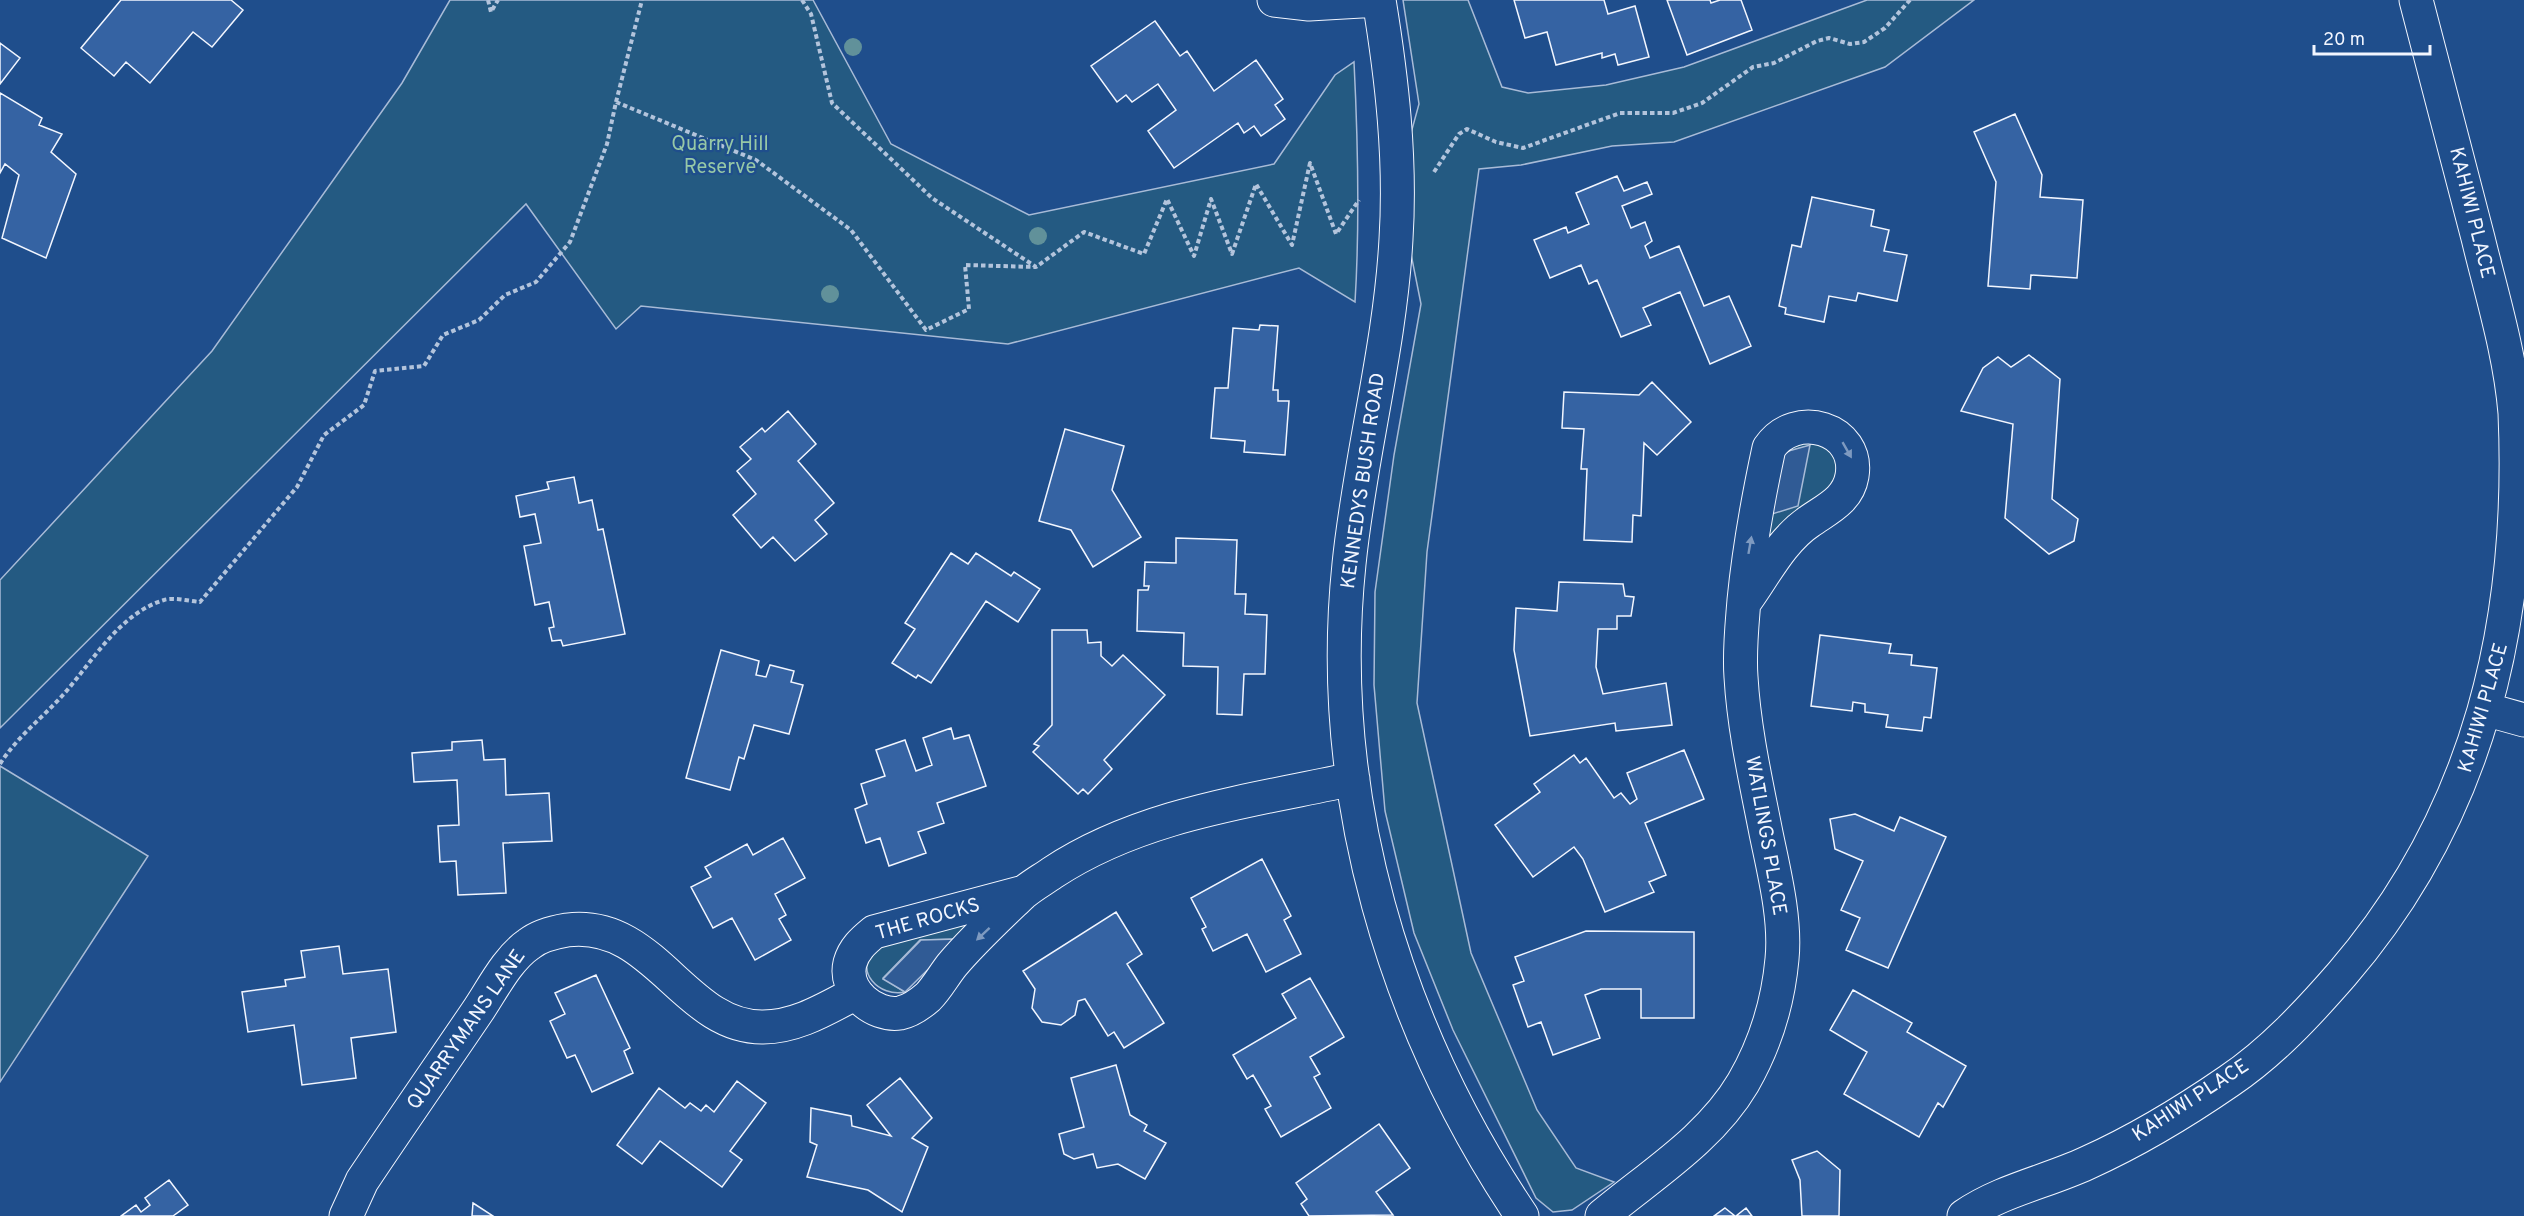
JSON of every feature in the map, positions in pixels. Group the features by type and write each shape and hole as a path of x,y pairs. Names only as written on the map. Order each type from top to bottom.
{"street":[{"path":"1274,0 1309,4 1379,0"},
{"name":"KENNEDYS BUSH ROAD","path":"1379,0 1389,62 1397,184 1392,285 1348,565 1346,687 1353,779 1363,839 1388,940 1420,1031 1484,1159 1522,1216"},
{"name":"KAHIWI PLACE","path":"1964,1216 2010,1192 2086,1164 2162,1124 2231,1080 2275,1044 2319,1001 2366,946 2406,889 2436,838 2470,767 2488,711 2509,618 2517,558 2519,492 2515,410 2504,341 2416,0"},
{"name":"WATLINGS PLACE","path":"1602,1216 1678,1155 1717,1120 1742,1085 1762,1047 1774,1006 1782,957 1777,885 1745,718 1740,676 1740,630 1748,557 1769,448 1776,438 1790,429 1807,425 1826,429 1841,440 1852,458 1852,477 1844,495 1831,510 1810,521 1791,537 1744,603"},
{"path":"2488,711 2524,720"},
{"name":"THE ROCKS","path":"1024,892 874,932 858,946 849,965 856,993 863,1001 879,1011 899,1013 914,1008 928,997 952,965 1024,892 1068,863 1107,842 1173,819 1353,779"},
{"name":"QUARRYMANS LANE","path":"346,1216 362,1181 511,963 529,943 576,929 613,934 635,946 716,1013 739,1024 762,1027 786,1025 816,1014 856,993"}],"path":[{"path":"488,0 491,12 498,0"},
{"path":"0,764 11,747 61,698 104,645 134,615 165,599 200,602 297,487 324,435 364,405 375,371 424,366 442,335 479,320 506,296 536,282 570,242 607,144 642,0"},
{"path":"802,0 811,14 832,103 932,198 1036,267"},
{"path":"616,102 756,160 851,230 926,330 969,309 965,265 1036,267 1084,232 1144,254 1167,199 1194,256 1210,199 1232,254 1256,184 1292,245 1310,163 1335,234 1369,186 1397,184 1432,175 1459,134 1467,129 1496,142 1523,148 1620,113 1673,113 1702,103 1753,67 1774,63 1817,41 1829,38 1850,44 1864,42 1885,28 1911,0"}],"green space":[{"name":"Quarry Hill Reserve","path":"450,0 813,0 891,144 1029,215 1274,164 1335,75 1354,62 1358,182 1355,302 1299,268 1008,344 641,306 616,329 526,204 0,728 0,580 212,351 402,83"},
{"path":"1403,0 1468,0 1502,87 1528,93 1606,85 1684,67 1867,0 1974,0 1885,67 1674,142 1612,146 1521,165 1479,169 1427,552 1417,703 1471,953 1537,1110 1576,1168 1614,1182 1572,1210 1553,1212 1536,1198 1453,1030 1414,933 1385,811 1374,685 1375,592 1394,455 1421,304 1397,184 1419,104"},
{"path":"1798,441 1827,446 1838,464 1839,476 1828,495 1818,506 1762,552 1769,515 1809,446 1785,452"},
{"path":"0,766 148,856 0,1082"},
{"path":"976,923 959,939 920,940 883,978 905,992 886,991 878,987 868,974 869,959 884,945 909,936"}],"shaded area":[{"path":"1810,445 1798,506 1769,515 1785,452"},
{"path":"959,939 905,992 883,979 921,940"}],"building":[{"path":"121,0 231,0 243,10 212,47 193,32 150,83 126,62 114,76 81,48"},
{"path":"1514,0 1604,0 1608,14 1635,6 1649,57 1618,65 1615,54 1602,58 1602,53 1556,65 1547,32 1525,38"},
{"path":"1667,0 1710,0 1711,3 1720,0 1741,0 1752,30 1687,55"},
{"path":"1155,21 1180,56 1187,51 1214,91 1256,60 1283,99 1275,105 1285,119 1261,136 1254,126 1244,133 1238,123 1174,168 1148,131 1176,110 1158,84 1132,102 1126,95 1117,102 1091,66"},
{"path":"0,43 20,58 0,84"},
{"path":"0,93 42,118 39,125 62,134 51,152 76,174 46,258 2,238 19,175 5,164 0,173"},
{"path":"2015,114 2042,175 2040,197 2083,200 2077,278 2031,275 2030,289 1988,286 1996,182 1974,132"},
{"path":"1617,176 1624,191 1647,182 1652,194 1622,206 1631,228 1645,222 1652,241 1645,246 1650,258 1679,246 1704,306 1729,296 1751,346 1710,364 1680,292 1643,308 1651,325 1621,337 1597,280 1589,284 1581,265 1550,278 1534,240 1566,227 1568,233 1589,224 1576,193"},
{"path":"1812,197 1874,210 1871,226 1889,230 1884,251 1907,255 1897,301 1858,293 1856,301 1829,296 1824,322 1785,314 1786,308 1779,306 1792,245 1801,247"},
{"path":"1260,325 1278,326 1273,390 1278,390 1278,401 1289,401 1285,455 1244,452 1245,441 1211,438 1215,388 1228,388 1233,328 1259,330"},
{"path":"2029,355 2060,379 2052,499 2078,519 2074,541 2049,554 2005,518 2013,424 1961,411 1983,368 1998,357 2011,367"},
{"path":"1652,382 1691,422 1657,455 1644,443 1641,516 1633,515 1632,542 1584,540 1587,469 1581,469 1584,429 1562,428 1564,392 1639,395"},
{"path":"788,411 816,444 798,461 834,503 815,520 827,534 795,561 773,537 761,548 733,515 756,494 737,471 751,459 740,447 762,428 765,432"},
{"path":"1065,429 1124,446 1112,490 1141,537 1093,567 1071,530 1039,521"},
{"path":"574,477 579,503 592,500 598,530 603,529 625,634 563,646 561,640 552,641 549,628 554,627 549,602 535,605 524,546 541,543 535,514 520,517 516,496 549,489 547,482"},
{"path":"1176,538 1237,540 1235,594 1246,594 1245,614 1267,615 1265,674 1244,674 1242,715 1217,714 1218,667 1183,666 1184,633 1137,631 1138,590 1148,590 1149,586 1144,586 1145,562 1176,563"},
{"path":"951,553 968,564 976,553 1011,576 1014,572 1040,589 1018,622 986,601 931,683 918,675 916,678 892,663 915,629 905,623"},
{"path":"1559,582 1623,584 1625,596 1634,597 1631,616 1617,616 1617,629 1598,629 1596,667 1603,694 1666,683 1672,725 1616,731 1615,723 1530,736 1514,650 1516,608 1557,611"},
{"path":"1052,630 1087,630 1088,643 1101,642 1101,656 1112,666 1123,655 1165,695 1104,760 1112,769 1088,794 1083,789 1078,794 1033,752 1039,746 1034,744 1052,725"},
{"path":"1820,635 1891,644 1889,653 1912,655 1911,665 1937,668 1931,718 1924,717 1922,731 1886,727 1888,715 1865,712 1865,704 1853,702 1852,711 1811,706"},
{"path":"721,650 759,661 756,675 766,677 770,665 794,671 791,682 803,685 789,734 754,725 744,759 739,757 730,790 686,778"},
{"path":"951,728 954,739 969,735 986,786 937,803 944,823 918,832 926,853 889,866 880,838 866,843 855,809 867,804 861,784 885,776 876,750 905,740 916,771 932,765 923,738"},
{"path":"482,740 484,760 505,759 506,795 549,793 552,841 503,843 506,893 458,895 456,861 440,862 438,826 459,825 457,780 414,782 412,753 452,750 452,742"},
{"path":"1684,750 1704,799 1645,823 1666,875 1649,882 1654,892 1605,912 1583,859 1574,847 1533,877 1495,825 1540,792 1534,784 1574,755 1580,763 1586,758 1614,798 1621,793 1630,804 1637,799 1627,773"},
{"path":"1855,814 1894,831 1900,817 1946,837 1888,968 1846,950 1860,918 1841,910 1863,861 1835,849 1830,819"},
{"path":"783,838 805,878 775,894 786,915 779,919 791,940 755,960 732,918 713,928 691,887 711,877 705,867 747,844 753,855"},
{"path":"1262,859 1291,916 1284,920 1301,954 1266,972 1247,934 1213,951 1202,929 1206,927 1191,898"},
{"path":"1116,912 1142,954 1127,964 1164,1023 1124,1048 1114,1032 1108,1036 1085,999 1078,1001 1075,1015 1061,1025 1042,1022 1032,1008 1035,989 1023,971"},
{"path":"1586,931 1694,932 1694,1018 1641,1018 1641,989 1601,989 1585,995 1600,1038 1553,1055 1541,1022 1528,1027 1513,985 1524,981 1515,957"},
{"path":"339,946 343,974 388,969 396,1032 351,1038 356,1078 302,1085 294,1025 248,1032 242,992 286,986 285,980 305,977 301,951"},
{"path":"596,975 630,1048 624,1051 633,1073 592,1092 575,1055 567,1058 550,1021 565,1014 555,993"},
{"path":"1310,978 1344,1037 1310,1057 1320,1074 1314,1077 1331,1108 1281,1137 1265,1109 1271,1106 1253,1075 1247,1079 1233,1055 1296,1018 1282,994"},
{"path":"1853,990 1912,1023 1907,1032 1966,1066 1943,1107 1938,1103 1919,1137 1844,1094 1867,1052 1830,1030"},
{"path":"1116,1065 1130,1115 1147,1125 1144,1131 1166,1143 1145,1179 1118,1164 1097,1168 1093,1154 1074,1159 1064,1154 1059,1134 1084,1127 1071,1078"},
{"path":"900,1078 932,1118 912,1138 928,1147 902,1212 868,1190 807,1177 817,1145 810,1142 811,1108 851,1116 852,1126 891,1136 867,1105"},
{"path":"737,1081 766,1103 730,1151 742,1160 722,1187 660,1141 642,1164 617,1145 659,1088 685,1108 690,1103 701,1111 706,1105 714,1112"},
{"path":"1379,1124 1410,1168 1376,1192 1393,1215 1309,1216 1301,1204 1307,1199 1296,1183"},
{"path":"1817,1151 1840,1170 1839,1216 1802,1216 1800,1180 1792,1160"},
{"path":"169,1180 188,1205 173,1216 121,1216 136,1205 141,1212 150,1205 145,1198"},
{"path":"473,1203 493,1216 472,1216"},
{"path":"1725,1208 1735,1216 1714,1216"},
{"path":"1746,1208 1752,1216 1736,1216"}]}
